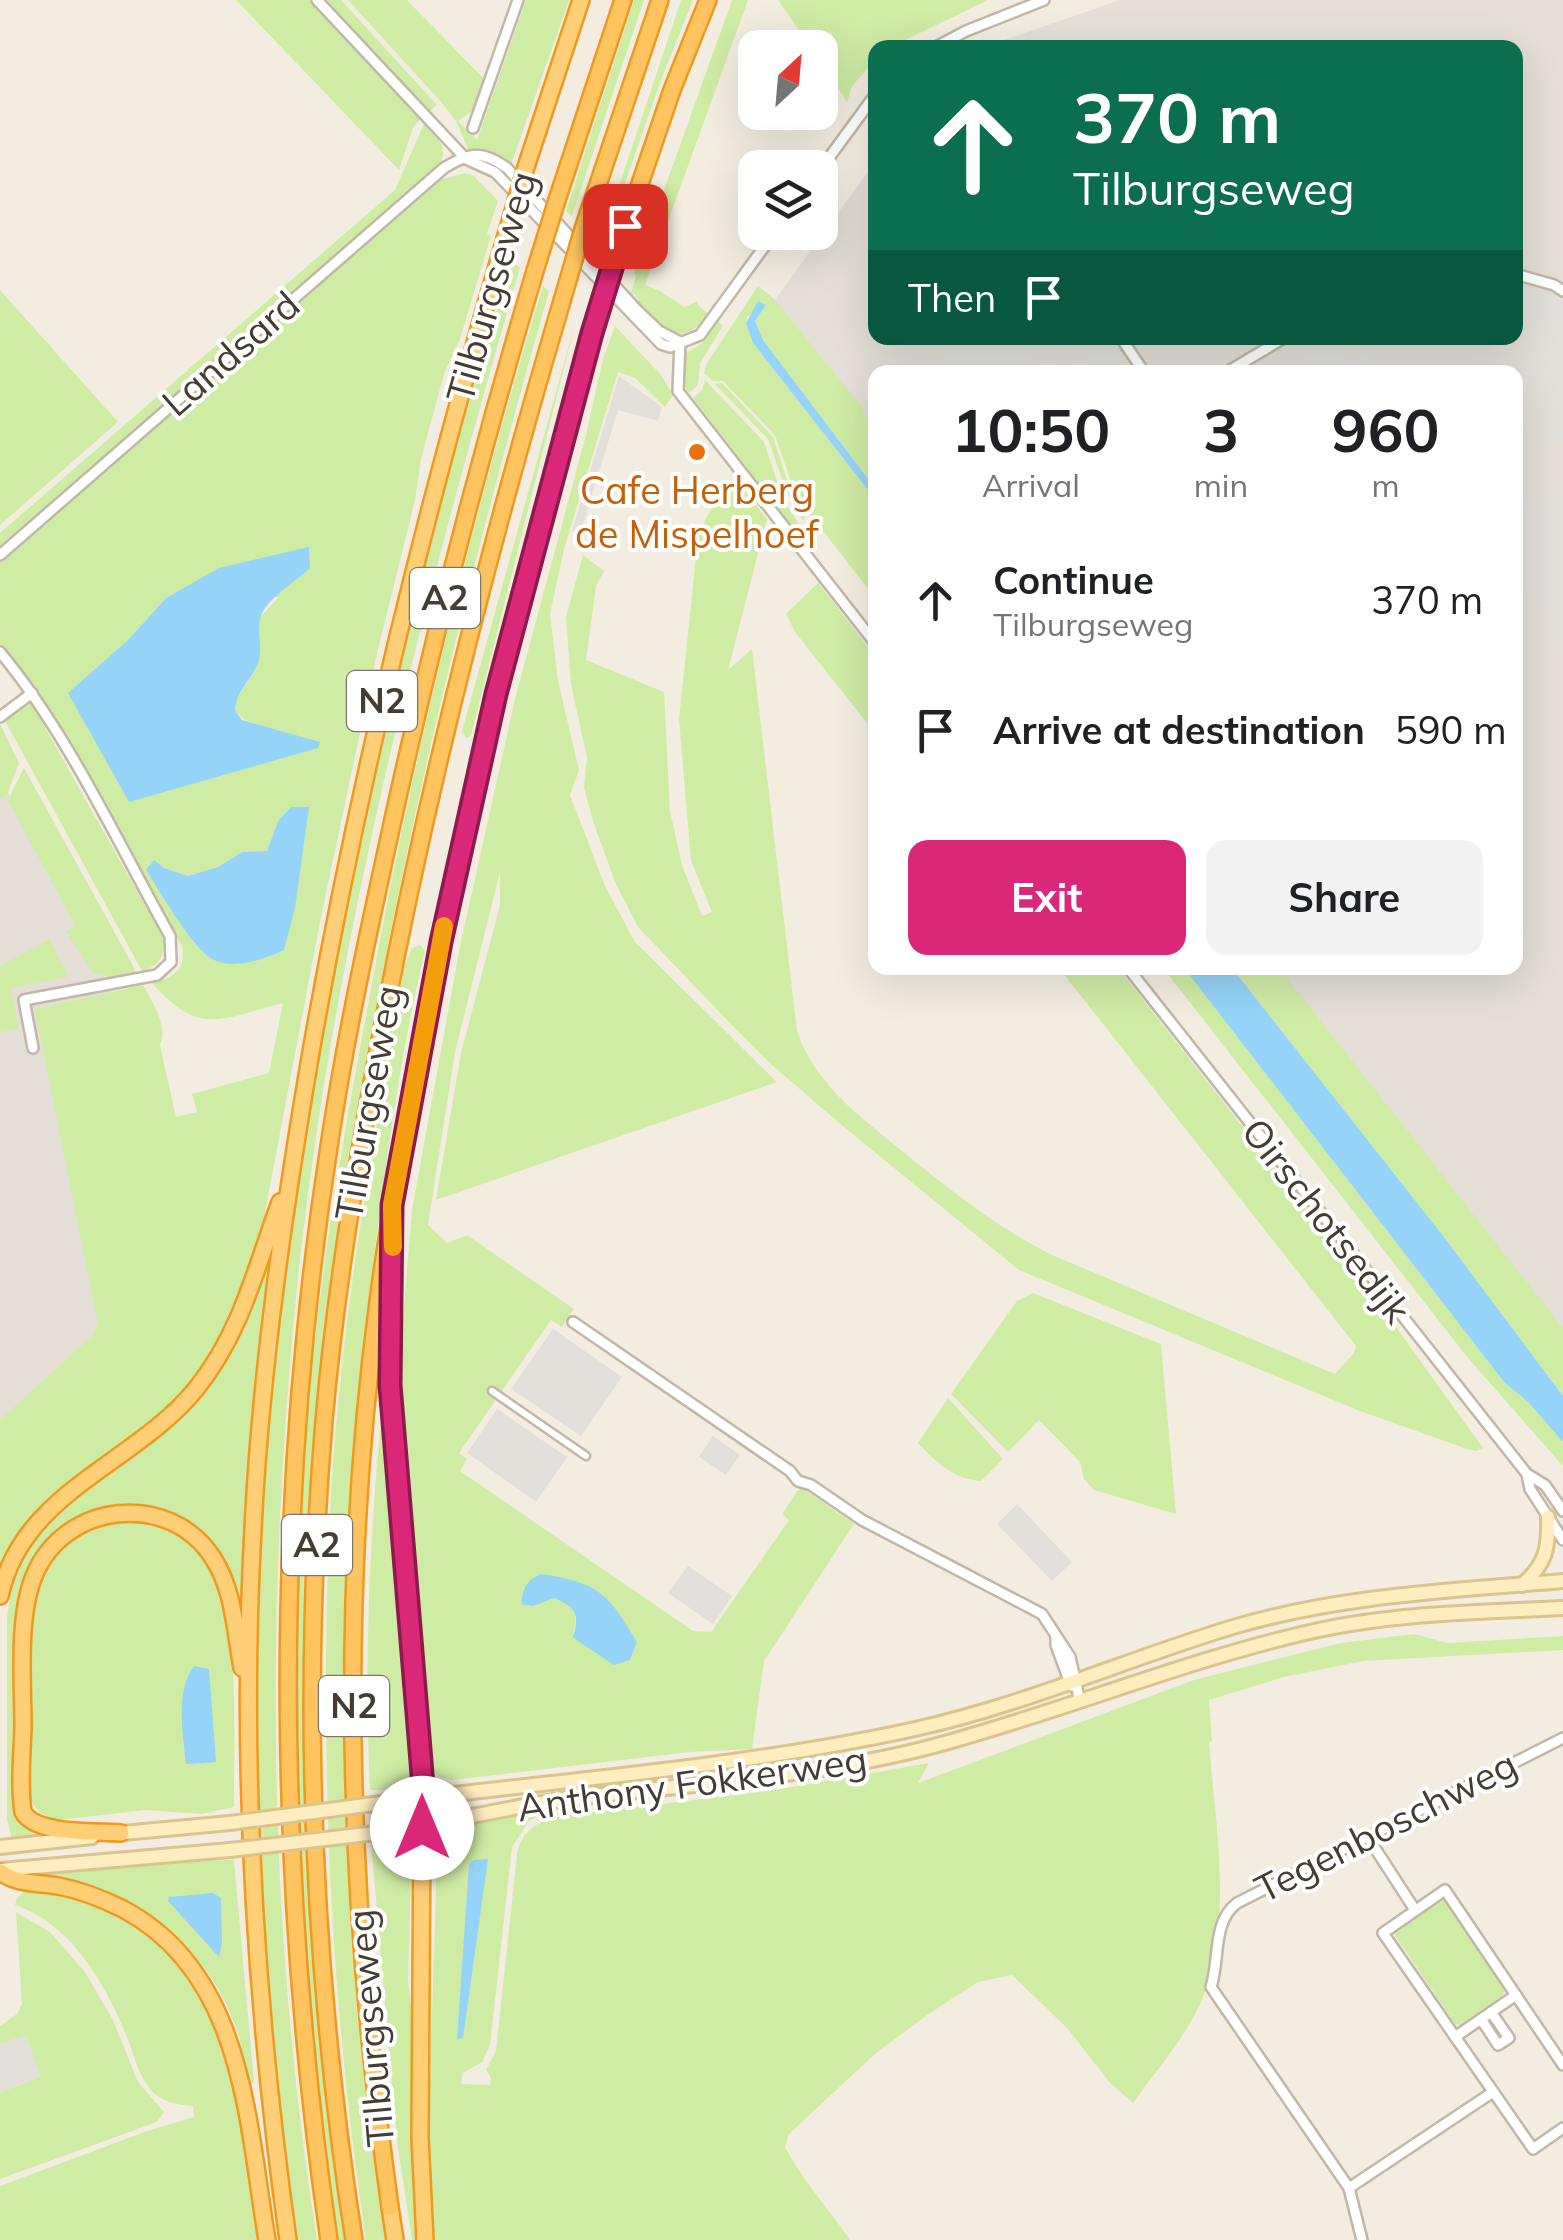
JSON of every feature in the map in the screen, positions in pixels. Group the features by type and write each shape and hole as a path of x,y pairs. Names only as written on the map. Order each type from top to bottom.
{"highway":[{"name":"Tilburgseweg","path":"288,2240 258,1976 249,1792 252,1530 274,1282 334,919 390,665 466,373 526,167 581,0"},
{"name":"Tilburgseweg","path":"329,2240 300,2010 288,1735 292,1532 311,1291 329,1144 369,928 425,676 500,386 623,0"},
{"name":"Tilburgseweg","path":"354,2240 325,2008 311,1736 317,1535 328,1375 358,1155 416,855 533,397 583,229 660,0"},
{"name":"Tilburgseweg","path":"395,2240 366,2005 353,1737 358,1540 378,1303 392,1205 441,942 496,694 614,260 672,90 708,0"},
{"name":"N2","path":"0,1596 12,1561 40,1518 166,1420 215,1363 247,1300 291,1170"},
{"name":"N2","path":"392,1205 390,1385 424,1798"},
{"name":"N2","path":"121,1834 44,1827 29,1821 23,1812 27,1601 35,1573 54,1544 81,1524 118,1513 155,1516 188,1532 212,1556 228,1588 248,1696"},
{"path":"424,1798 420,2138 424,2240"},
{"path":"0,1871 14,1882 69,1888 122,1909 173,1946 200,1978 223,2020 233,2051 267,2240"}],"main road":[{"path":"1522,1585 1538,1570 1547,1553 1548,1517"},
{"name":"Anthony Fokkerweg","path":"0,1848 230,1823 842,1744 920,1728 1234,1627 1312,1608 1408,1592 1563,1582"},
{"name":"Anthony Fokkerweg","path":"0,1871 422,1828 540,1803 767,1776 889,1756 1080,1702 1241,1649 1316,1630 1406,1616 1563,1608"}],"street":[{"path":"317,0 466,159 484,154 507,168 659,331 680,342 694,340 761,250"},
{"path":"473,128 518,0"},
{"path":"951,40 1044,0"},
{"path":"835,150 868,105"},
{"name":"Landsard","path":"0,555 444,168 466,159"},
{"path":"1523,276 1560,286"},
{"path":"680,342 678,390 868,633"},
{"path":"1239,365 1272,345"},
{"path":"0,652 32,693 170,936 173,955 168,967 156,975 24,1000 34,1048"},
{"path":"0,718 32,693"},
{"name":"Oirschotsedijk","path":"1134,975 1527,1474 1545,1485 1563,1510"},
{"path":"574,1322 790,1471 798,1482 811,1486 862,1520 1028,1604 1047,1619 1064,1645 1080,1702"},
{"path":"492,1392 586,1456"},
{"name":"Oirschotsedijk","path":"1527,1474 1530,1488 1563,1540"},
{"name":"Tegenboschweg","path":"1349,2188 1212,1987 1222,1921 1227,1911 1563,1738"},
{"path":"1367,1836 1416,1910"},
{"path":"1563,2065 1445,1890 1383,1932 1533,2149 1563,2128"},
{"path":"1456,2037 1516,1995"},
{"path":"1481,2019 1498,2044 1509,2038 1492,2012"},
{"path":"1362,2240 1349,2188 1493,2092"}],"shaded area":[{"path":"1120,0 1563,0 1563,1332 1282,975 1523,975 1523,365 868,365 868,449 763,316 811,250 838,250 838,213 868,172 868,345 1523,345 1523,40 1004,40"},
{"path":"1523,286 1563,300 1563,442 1542,446 1522,345"},
{"path":"950,345 1055,345 1029,365 934,365"},
{"path":"1075,345 1114,345 1125,362 1121,365 1091,365"},
{"path":"1320,345 1343,345 1353,361 1359,359 1356,345 1370,345 1376,365 1301,365 1297,359"},
{"path":"619,376 662,407 658,421 618,410 580,534 572,531"},
{"path":"1563,493 1563,640 1523,588 1523,500"},
{"path":"0,778 113,994 105,1329 0,1424"},
{"path":"553,1329 622,1377 581,1436 511,1389"},
{"path":"497,1409 567,1457 536,1502 467,1453"},
{"path":"713,1436 740,1455 726,1475 699,1457"},
{"path":"1017,1504 1072,1562 1052,1581 997,1524"},
{"path":"688,1566 732,1596 713,1624 668,1593"},
{"path":"26,2035 40,2077 0,2092 0,2044"}],"green space":[{"path":"236,0 311,0 421,118 413,128 399,170"},
{"path":"325,0 341,0 437,105 429,112"},
{"path":"348,0 407,0 484,79 471,112 458,121 477,140 526,0 569,0 511,165 491,152 468,149 456,121 442,103"},
{"path":"634,0 644,0 572,216 566,211"},
{"path":"681,0 693,0 602,249 599,246"},
{"path":"732,0 748,0 645,285 684,307 698,301 708,314 689,332 680,333 662,327 636,303 639,300 634,294 630,296 634,274"},
{"path":"778,0 988,0 905,40 868,40 868,68 852,86 847,102 838,88 838,30 799,30"},
{"path":"424,124 442,147 440,164 0,546 0,533 395,190"},
{"path":"465,173 474,176 498,201 487,234 491,236 460,339 444,374 421,459 321,917 258,1249 217,1352 180,1401 29,1522 0,1565 0,1420 93,1335 98,1324 35,1009 143,985 161,1022 160,1045 176,1117 197,1112 192,1094 269,1073 283,1003 227,1018 198,1017 169,1000 152,983 176,972 182,961 182,946 32,682 0,644 0,561 439,180","holes":["279,597 260,617 257,660 235,710 254,724 293,735 68,694 128,640 166,598","291,808 308,808 189,935 154,861 188,876 218,867 242,852 267,851 278,821"]},
{"path":"512,261 520,268 416,646 358,901 333,1030 297,1288 280,1526 276,1765 288,2003 317,2240 298,2240 276,2062 259,1794 262,1525 276,1349 299,1174 365,827 431,542"},
{"path":"543,286 549,291 454,646 413,825 377,1005 347,1186 324,1368 309,1551 304,1798 315,1988 346,2240 337,2240 312,2037 299,1834 297,1630 311,1375 338,1172 401,835 466,559"},
{"path":"758,286 772,297 862,407 868,425 868,479 763,340 755,321 765,305 747,317 753,343 868,490 868,589 796,496 775,435 723,381 713,381 704,373"},
{"path":"0,290 118,422 0,525"},
{"path":"576,320 471,736 466,738 462,731"},
{"path":"718,321 723,326 700,363 698,385 689,393 682,381 684,355 702,343"},
{"path":"615,326 661,375 673,395 665,407 635,378 618,372 564,549 550,614 558,681 579,770 570,795 605,886 635,942 777,1082 436,1200 461,1053 500,905 500,872 455,1052 428,1225 447,1243 467,1235 574,1309 562,1327 551,1320 459,1453 467,1459 460,1471 693,1631 711,1632 789,1520 782,1514 798,1490 802,1488 854,1524 764,1661 752,1749 689,1752 452,1780 440,1777 426,1763 406,1537 401,1345 412,1210 460,946 515,699 603,359","holes":["529,1582 571,1584 595,1590 637,1642 630,1660 573,1633 574,1613 563,1600 523,1605"]},
{"path":"705,380 764,442 783,499 799,524 792,526 693,398 702,390"},
{"path":"722,383 773,437 792,495 806,517 803,520 788,496 768,439 715,384"},
{"path":"740,484 767,519 728,670 752,649 797,1031 816,1069 874,1128 959,1196 1013,1233 1052,1255 1335,1374 1356,1346 1064,975 1123,975 1355,1270 1483,1448 1467,1449 1360,1411 1019,1270 773,1066 638,927 615,882 584,788 587,757 571,685 566,617 583,555 604,571 596,586 586,660 664,692 670,811 682,865 702,916 712,912 691,861 679,719 698,538 713,506"},
{"path":"818,583 868,647 868,724 795,632 786,614"},
{"path":"30,701 160,932 162,956 149,969 142,971 4,719"},
{"path":"0,724 19,763 7,795 0,799"},
{"path":"24,768 136,973 112,978 93,973 66,931 75,926 8,800"},
{"path":"49,940 69,976 11,989 19,1029 0,1032 0,966"},
{"path":"420,945 425,951 392,1123 363,1355 346,1608 347,1860 355,1986 385,2240 366,2240 344,2066 331,1890 326,1715 329,1539 339,1395 367,1181 404,969 412,948"},
{"path":"1168,975 1189,975 1504,1382 1528,1402 1563,1442 1563,1466 1468,1358"},
{"path":"1238,975 1285,975 1563,1328 1563,1396 1444,1237"},
{"path":"272,1235 251,1416 239,1623 231,1588 179,1521 88,1517 23,1592 16,1620 15,1817 34,1835 12,1838 7,1820 7,1618 11,1588 37,1530 77,1492 186,1407"},
{"path":"1033,1293 1161,1344 1176,1514 1094,1490 1084,1479 1080,1462 1039,1420 1008,1452 951,1394 1017,1301"},
{"path":"387,1363 391,1513 414,1763 403,1790 370,1790 370,1576"},
{"path":"948,1398 1003,1459 981,1481 954,1473 918,1443"},
{"path":"145,1518 188,1537 207,1557 220,1586 232,1662 234,1807 202,1814 145,1810 59,1820 36,1809 29,1794 26,1685 34,1605 45,1570 64,1542 91,1524"},
{"path":"1414,1634 1448,1643 1563,1636 1563,1650 1363,1661 1284,1677 1209,1700 1220,1869 1213,1964 1190,2023 1133,2103 1110,2083 1068,2029 1012,1975 978,1982 930,2013 876,2053 789,2134 785,2147 850,2240 428,2240 437,1850 455,1831 485,1820 548,1808 548,1812 529,1821 512,1847 490,2045 482,2062 463,2073 461,2084 490,2085 486,2070 496,2051 517,1854 527,1832 539,1823 562,1816 769,1791 929,1763 918,1783 1194,1680 1341,1643"},
{"path":"412,1839 408,1980 414,2038 420,2240 412,2240 397,2141 371,1842"},
{"path":"234,1860 254,2082 251,2085 222,1995 183,1942 158,1921 101,1888 37,1874 153,1862"},
{"path":"26,1890 65,1896 127,1921 164,1949 192,1983 213,2021 228,2062 259,2240 0,2240 0,2186 194,2117 193,2106 164,2100 146,2083 116,2013 82,1956 52,1925 15,1905"},
{"path":"1443,1899 1505,1989 1503,1995 1460,2025 1455,2024 1395,1935 1396,1929"},
{"path":"16,1912 50,1932 85,1972 113,2020 138,2082 164,2112 157,2122 0,2179 0,2092 40,2077 26,2036 0,2044 0,2026 17,2014 22,2004"}],"water":[{"path":"758,301 766,305 755,321 763,340 868,479 868,490 753,343 746,323"},
{"path":"309,547 310,568 263,612 259,660 235,710 242,720 320,742 318,748 129,802 68,693 128,640 166,598 219,568"},
{"path":"291,807 309,807 295,908 284,950 240,964 214,960 187,932 146,870 154,860 188,876 218,867 242,852 267,851 278,821"},
{"path":"1189,975 1238,975 1444,1237 1563,1396 1563,1442 1528,1402 1504,1382"},
{"path":"542,1574 577,1582 609,1601 637,1642 630,1660 614,1665 573,1637 574,1613 561,1601 554,1598 533,1606 523,1605 526,1586"},
{"path":"194,1666 209,1669 216,1762 186,1764 182,1700"},
{"path":"488,1859 463,2038 457,2039 469,1865 474,1860"},
{"path":"213,1893 221,1898 219,1957 168,1901 169,1897"}],"slow traffic":[{"path":"393,1247 392,1205 444,926"}],"place":[{"name":"Cafe Herberg de Mispelhoef","path":"697,452"}],"route":[{"path":"422,1828 424,1798 390,1385 392,1205 441,942 496,694 592,333 625,226"}]}
